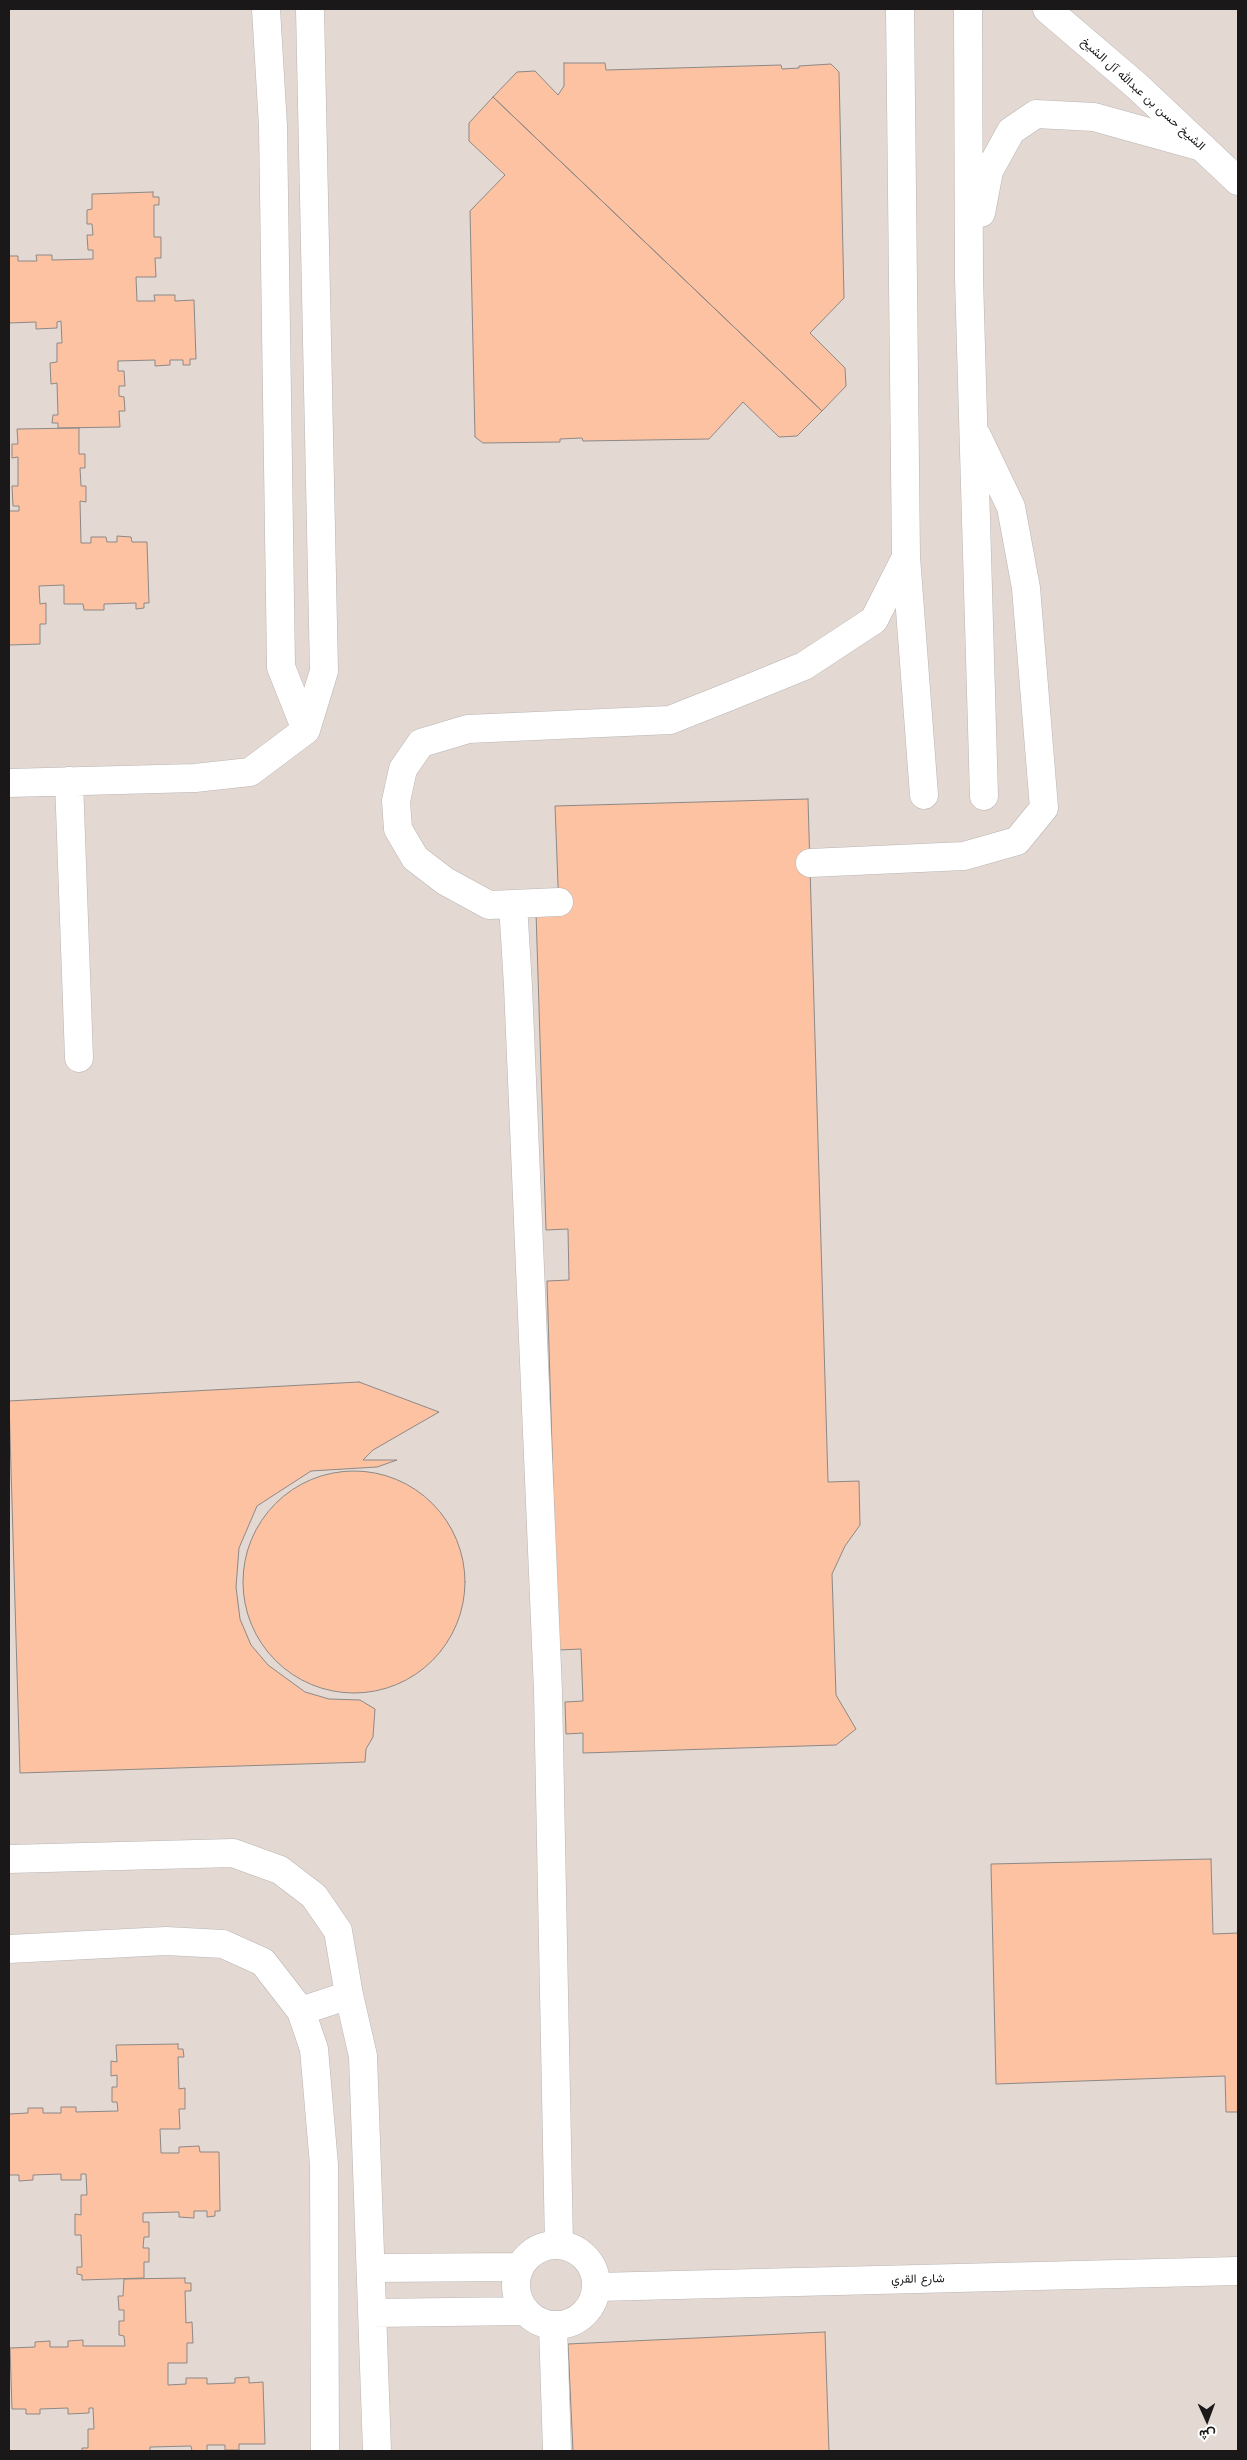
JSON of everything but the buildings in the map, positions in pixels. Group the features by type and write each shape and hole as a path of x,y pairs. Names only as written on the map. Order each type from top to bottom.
{"street":[{"path":"266,9 273,126 281,667 306,730"},
{"path":"9,783 195,778 250,772 306,730 324,671 310,9"},
{"path":"900,9 906,558 924,795"},
{"path":"968,9 969,278 984,796"},
{"name":"الشيخ حسن بن عبدالله آل الشيخ","path":"1047,9 1138,86 1238,181"},
{"path":"969,278 989,170 1011,131 1036,114 1094,117 1202,147"},
{"path":"810,863 964,856 1017,841 1044,808 1026,588 1011,507 973,426"},
{"path":"559,902 489,906 445,881 415,858 398,829 396,801 403,769 421,743 468,730 670,720 804,666 874,620 906,558"},
{"path":"69,782 79,1058"},
{"path":"513,904 548,1691 559,2244"},
{"path":"9,1859 233,1853 280,1870 314,1896 338,1931 349,1995 363,2056 377,2451"},
{"path":"9,1949 166,1941 223,1944 262,1962 301,2011 314,2049 324,2165 325,2451"},
{"path":"301,2011 349,1995"},
{"path":"559,2244 574,2249 587,2258 594,2272 597,2288 592,2303 583,2316 569,2323 553,2326 537,2322 525,2312 517,2298 515,2282 519,2267 529,2254 543,2246 559,2244"},
{"path":"371,2268 519,2267"},
{"name":"شارع القري","path":"597,2288 1238,2271"},
{"path":"372,2313 525,2312"},
{"path":"553,2326 558,2451"}],"shaded area":[{"path":"9,9 1238,9 1238,2451 9,2451"}]}
